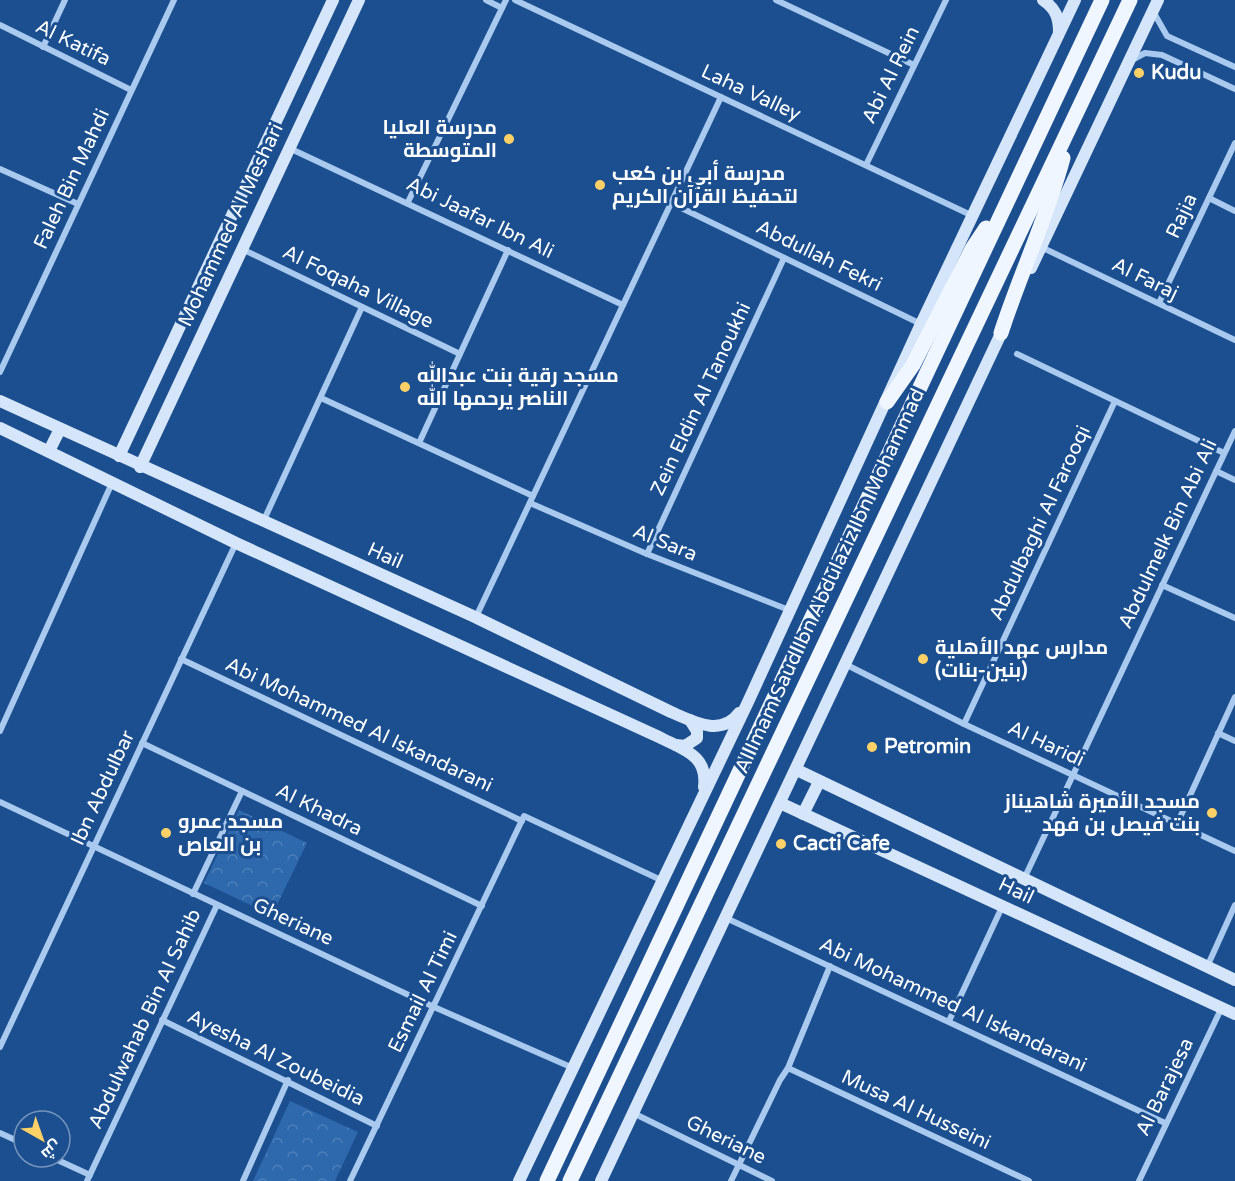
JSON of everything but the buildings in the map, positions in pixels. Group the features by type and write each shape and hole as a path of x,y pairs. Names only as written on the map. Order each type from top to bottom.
{"main road":[{"name":"Al Imam Saud Ibn Abdulaziz Ibn Mohammad","path":"547,1181 1102,0"},
{"name":"Al Imam Saud Ibn Abdulaziz Ibn Mohammad","path":"570,1181 1130,0"},
{"path":"1001,333 1019,276 1056,183 1073,121"},
{"path":"887,402 913,365 972,249 1014,185"}],"street":[{"path":"44,47 65,0"},
{"name":"Faleh Bin Mahdi","path":"0,372 174,0"},
{"name":"Mohammed Al Meshari","path":"118,456 270,140 333,0"},
{"name":"Mohammed Al Meshari","path":"140,466 359,0"},
{"path":"486,0 502,8"},
{"path":"408,202 506,0"},
{"name":"Laha Valley","path":"515,0 974,216"},
{"path":"776,0 914,65"},
{"name":"Abi Al Rein","path":"866,165 946,0"},
{"path":"1043,0 1054,10 1059,19 1059,35"},
{"name":"Al Imam Saud Ibn Abdulaziz Ibn Mohammad","path":"519,1181 748,702 921,324 1075,0"},
{"path":"601,1181 797,770 1155,5"},
{"path":"1155,5 1158,24 1167,36 1235,67"},
{"name":"Al Katifa","path":"0,26 131,90"},
{"path":"1128,62 1145,53 1162,55 1235,89"},
{"path":"476,617 721,97"},
{"path":"270,140 289,147"},
{"name":"Rajia","path":"1159,303 1235,143"},
{"name":"Abi Jaafar Ibn Ali","path":"289,147 623,305"},
{"path":"0,169 78,204"},
{"path":"1209,198 1235,211"},
{"name":"Abdullah Fekri","path":"671,203 921,324"},
{"name":"Al Faraj","path":"1041,247 1235,340"},
{"name":"Al Foqaha Village","path":"242,249 460,354"},
{"path":"419,442 508,250"},
{"name":"Zein Eldin Al Tanoukhi","path":"647,555 784,258"},
{"path":"263,523 362,308"},
{"path":"1017,354 1224,453"},
{"name":"Al Sara","path":"321,398 419,442 647,555 789,610"},
{"name":"Hail","path":"0,401 263,523 476,617 690,720 704,725 718,726 732,722 748,702"},
{"name":"Abdulbaghi Al Farooqi","path":"964,724 1115,401"},
{"path":"134,425 132,437 138,446 145,446 155,433"},
{"path":"0,428 236,543 448,638 675,745 700,761 706,772 704,795"},
{"path":"49,451 60,429"},
{"name":"Abdulmelk Bin Abi Ali","path":"1024,880 1235,431"},
{"path":"1216,471 1235,480"},
{"path":"0,731 113,482"},
{"name":"Ibn Abdulbar","path":"0,1047 236,543"},
{"path":"1162,585 1235,618"},
{"name":"Abi Mohammed Al Iskandarani","path":"181,659 523,819 662,880"},
{"name":"Al Haridi","path":"845,664 964,724 1235,851"},
{"path":"1177,824 1235,697"},
{"path":"675,745 685,746 697,738 697,730 690,720"},
{"path":"1218,733 1235,741"},
{"name":"Al Khadra","path":"142,743 482,906"},
{"name":"Hail","path":"797,770 1235,980"},
{"path":"803,814 819,782"},
{"path":"193,894 242,791"},
{"name":"Gheriane","path":"0,802 434,1007 573,1068"},
{"name":"Hail","path":"780,803 1235,1014"},
{"name":"Esmail Al Timi","path":"350,1181 523,819"},
{"name":"Abdulwahab Bin Al Sahib","path":"88,1178 217,905"},
{"path":"1208,967 1235,905"},
{"path":"949,1021 1002,907"},
{"name":"Abi Mohammed Al Iskandarani","path":"726,918 1165,1123"},
{"path":"731,1181 788,1068 830,966"},
{"name":"Al Barajesa","path":"1139,1181 1222,1007"},
{"name":"Ayesha Al Zoubeidia","path":"162,1020 288,1080 377,1126"},
{"name":"Musa Al Husseini","path":"788,1068 1029,1181"},
{"path":"243,1181 288,1080"},
{"name":"Gheriane","path":"633,1112 772,1181"},
{"path":"72,1169 88,1178"}],"green space":[{"path":"239,810 307,843 272,915 204,883"},
{"path":"290,1101 358,1132 335,1181 253,1181"}],"place":[{"name":"Kudu","path":"1139,73"},
{"name":"مدرسة العليا المتوسطة","path":"509,139"},
{"name":"مدرسة أبي بن كعب لتحفيظ القرآن الكريم","path":"600,185"},
{"name":"مسجد رقية بنت عبدالله الناصر يرحمها الله","path":"405,387"},
{"name":"مدارس عهد الأهلية (بنين-بنات)","path":"923,659"},
{"name":"Petromin","path":"872,747"},
{"name":"مسجد الأميرة شاهيناز بنت فيصل بن فهد","path":"1212,813"},
{"name":"مسجد عمرو بن العاص","path":"166,833"},
{"name":"Cacti Cafe","path":"781,844"}]}
